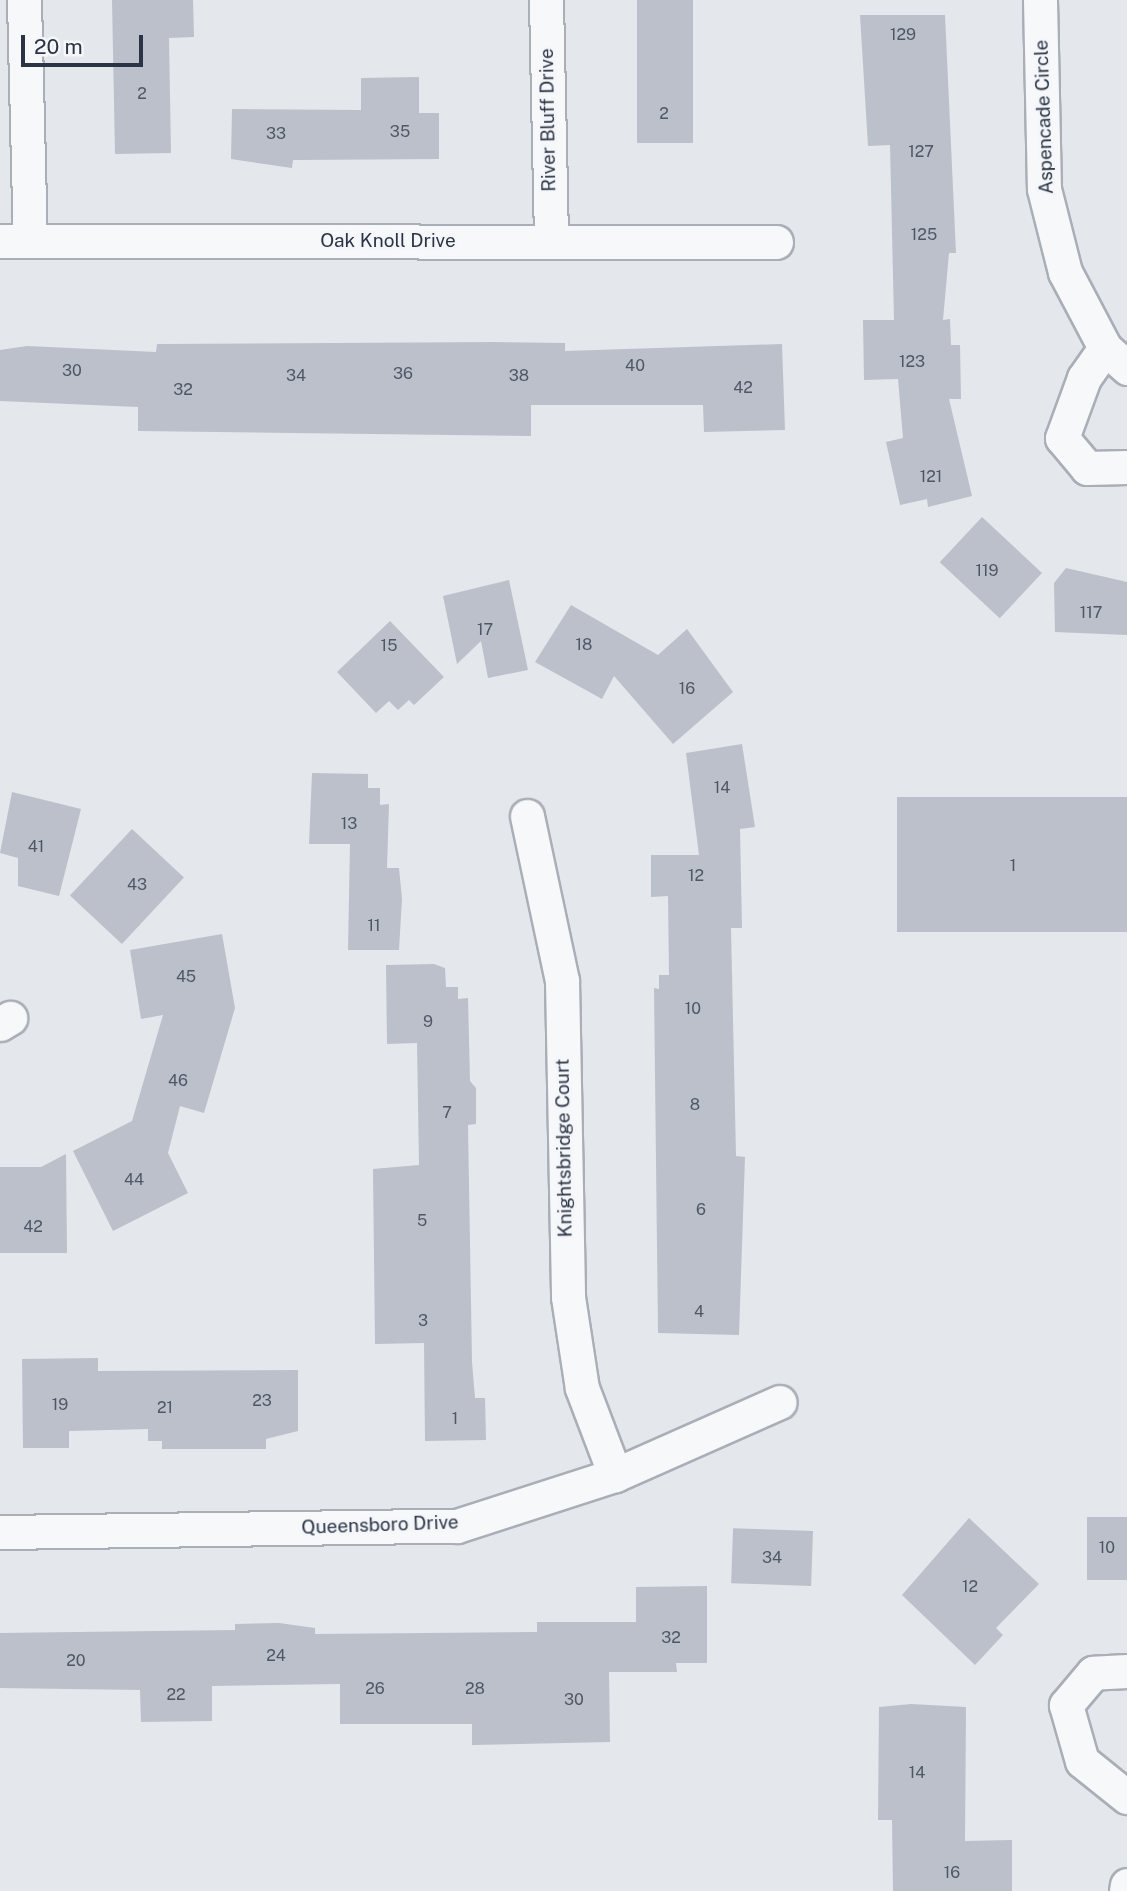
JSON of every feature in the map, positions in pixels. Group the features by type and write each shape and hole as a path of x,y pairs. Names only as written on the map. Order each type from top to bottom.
{"street":[{"path":"15,241 24,0"},
{"name":"River Bluff Drive","path":"546,0 551,240"},
{"name":"Aspencade Circle","path":"1040,0 1044,189 1065,272 1116,358 1084,378 1062,438 1087,468 1127,467"},
{"name":"Oak Knoll Drive","path":"15,241 776,242"},
{"name":"Knightsbridge Court","path":"527,816 562,980 568,1297 582,1388 615,1475"},
{"name":"Queensboro Drive","path":"0,1532 457,1526 615,1475 780,1402"},
{"path":"1127,1671 1093,1673 1066,1705 1082,1761 1127,1797"},
{"path":"1126,1891 1127,1885"}],"building":[{"path":"112,0 193,0 194,37 169,38 171,153 115,154"},
{"path":"637,0 693,0 693,143 637,143"},
{"path":"860,15 945,15 956,253 949,253 943,320 950,319 951,345 960,345 961,399 949,399 972,496 928,507 927,499 900,505 886,442 903,438 898,379 864,380 863,320 894,320 890,145 868,146"},
{"path":"419,77 419,113 439,113 439,159 293,160 292,168 231,159 232,109 361,110 361,78"},
{"path":"565,343 565,351 782,344 785,430 704,432 703,405 531,405 531,436 138,431 138,407 0,401 0,350 27,346 156,352 157,344"},
{"path":"982,517 1042,573 1000,618 940,562"},
{"path":"1066,568 1127,582 1127,635 1055,632 1054,583"},
{"path":"509,580 528,670 488,678 481,641 457,664 443,596"},
{"path":"571,605 658,655 687,629 733,692 673,744 614,676 602,699 535,662"},
{"path":"390,621 444,677 414,705 409,700 398,710 389,701 376,713 337,672"},
{"path":"742,744 755,827 740,829 742,928 731,928 736,1156 745,1157 739,1335 658,1333 654,988 659,989 659,975 669,975 668,896 651,897 651,855 699,855 686,753"},
{"path":"312,773 368,774 368,788 380,788 380,805 389,804 387,868 399,868 402,899 399,950 348,950 350,844 309,844"},
{"path":"12,792 81,809 59,896 18,886 18,858 0,853"},
{"path":"897,797 1127,797 1127,932 897,932"},
{"path":"132,829 184,877 122,944 70,896"},
{"path":"222,934 235,1008 204,1113 180,1106 168,1153 188,1193 113,1231 73,1151 132,1121 163,1015 141,1019 130,950"},
{"path":"434,964 445,968 446,987 458,987 458,999 468,998 470,1081 476,1088 476,1124 468,1125 472,1362 475,1398 485,1398 486,1440 425,1441 424,1343 375,1344 373,1169 419,1165 417,1043 387,1044 386,965"},
{"path":"66,1154 67,1253 0,1253 0,1167 41,1167"},
{"path":"98,1358 98,1371 298,1370 298,1431 266,1439 266,1449 162,1449 162,1441 148,1441 148,1429 69,1431 69,1448 23,1448 22,1359"},
{"path":"1087,1517 1127,1517 1127,1580 1087,1580"},
{"path":"969,1518 1039,1584 996,1628 1003,1635 975,1665 902,1595"},
{"path":"733,1528 813,1531 811,1586 731,1583"},
{"path":"707,1586 707,1663 676,1663 677,1672 609,1672 610,1742 472,1745 472,1724 340,1724 340,1684 212,1686 212,1721 141,1722 140,1690 0,1688 0,1633 235,1630 235,1624 279,1623 315,1628 315,1634 537,1632 537,1622 636,1622 636,1587"},
{"path":"911,1704 966,1707 965,1841 1012,1840 1012,1891 893,1891 892,1820 878,1820 879,1707"}]}
